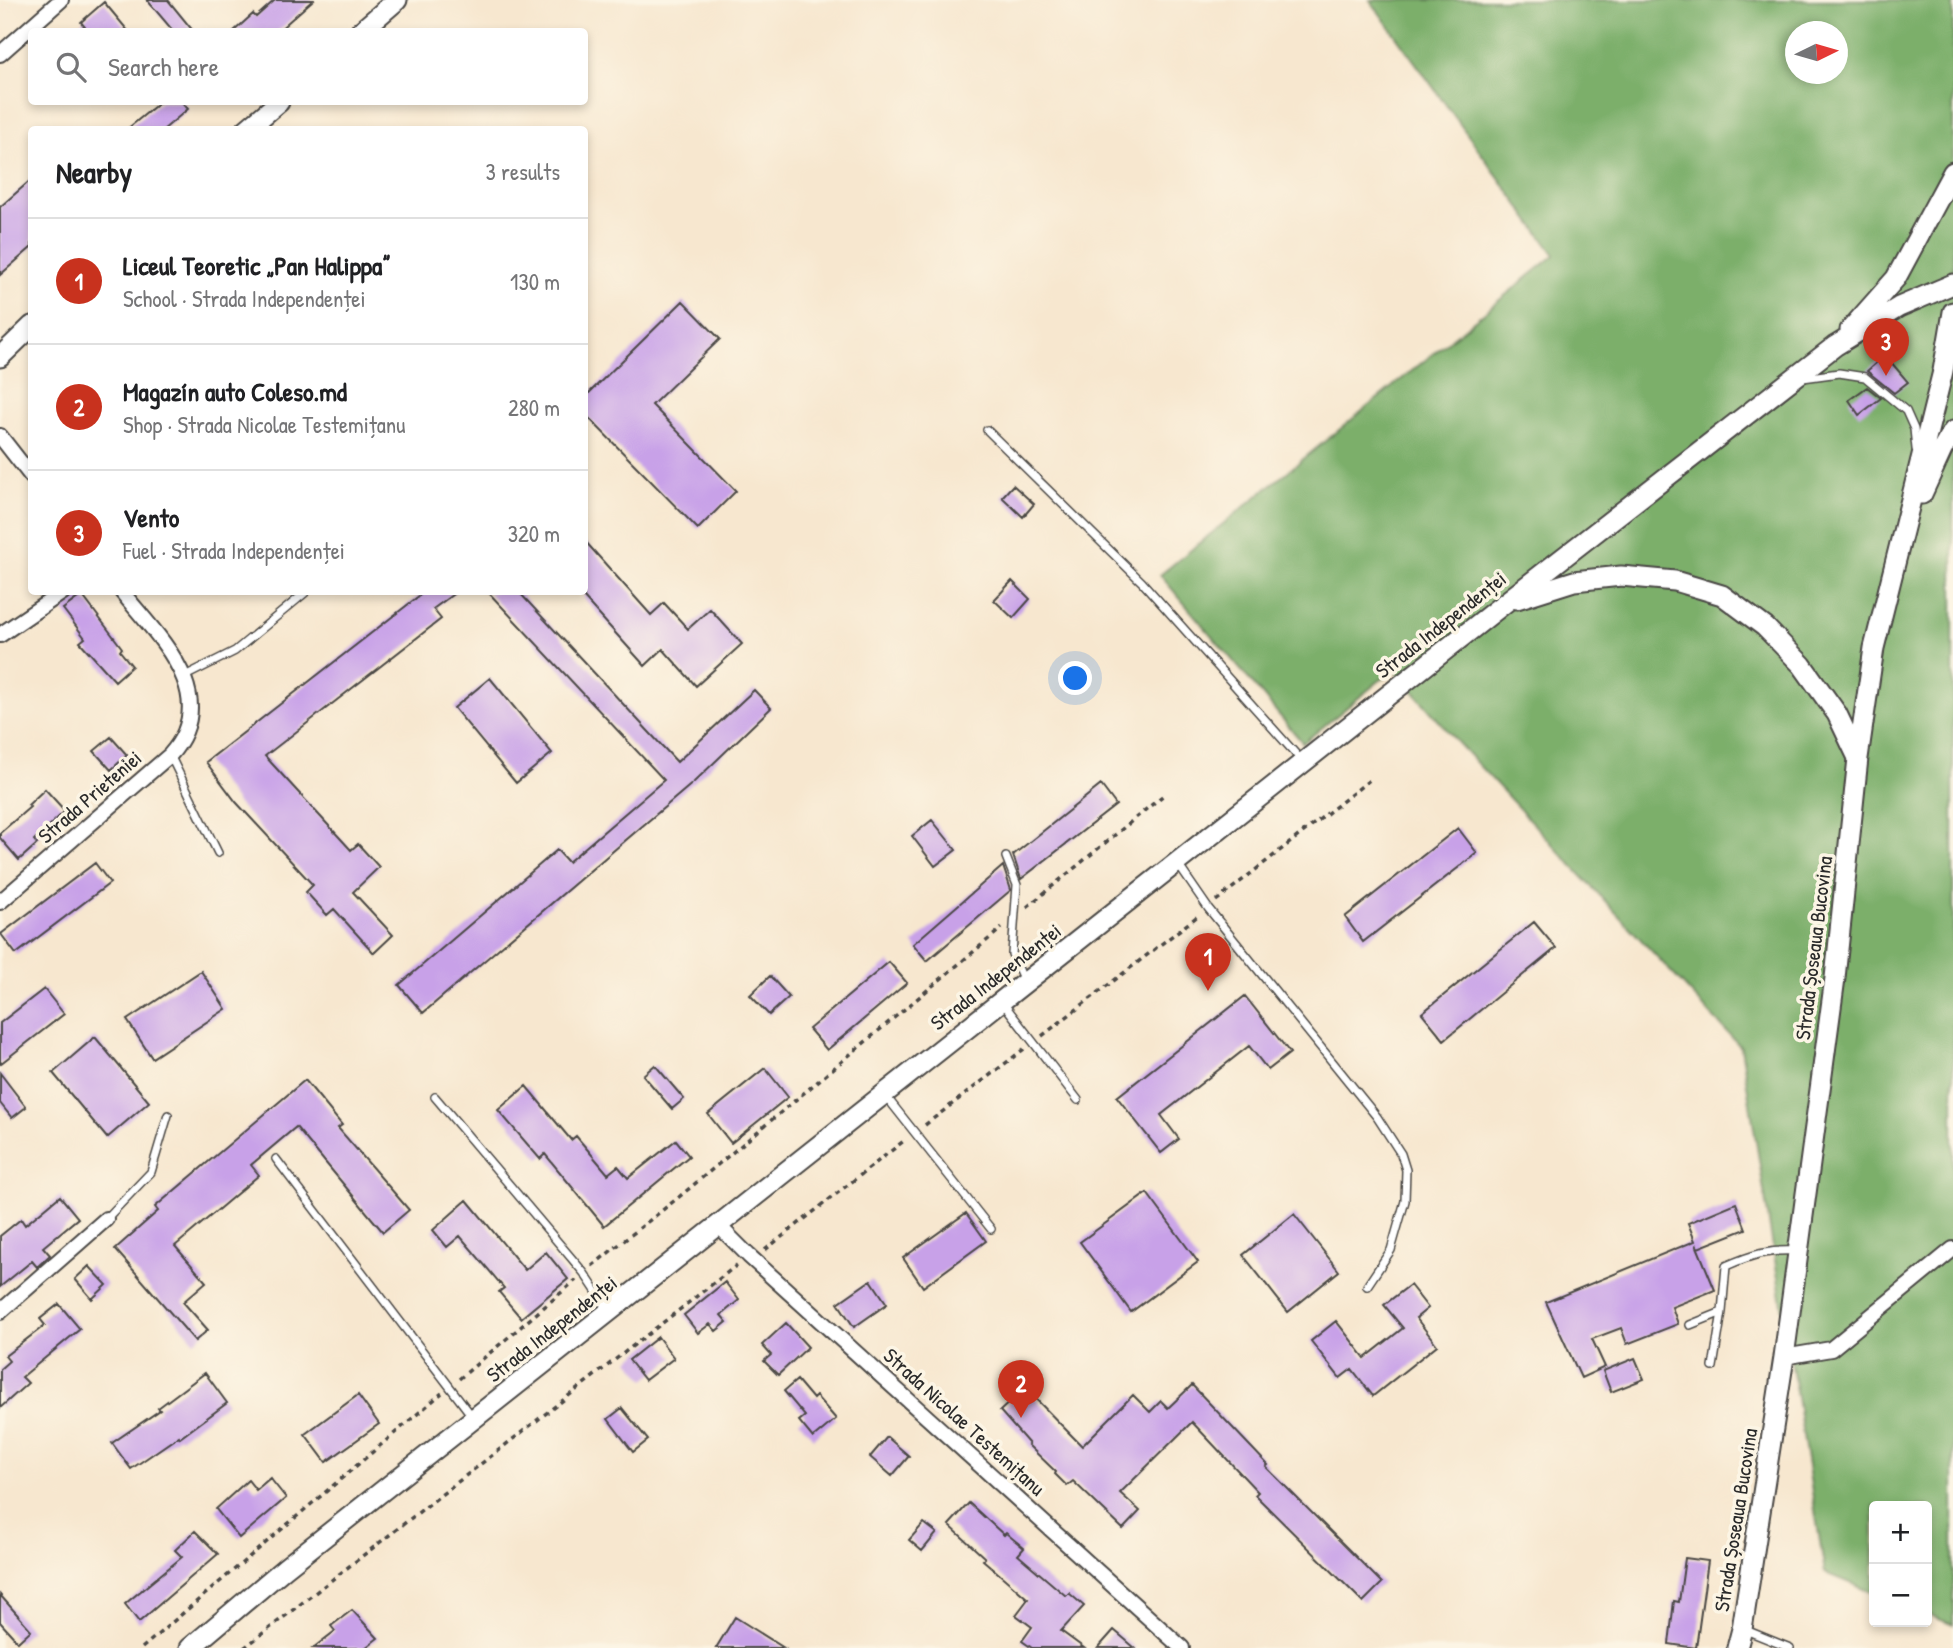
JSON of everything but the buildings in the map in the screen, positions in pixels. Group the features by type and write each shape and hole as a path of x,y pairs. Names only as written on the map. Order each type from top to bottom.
{"main road":[{"path":"365,28 397,0"},
{"path":"251,126 275,105"},
{"name":"Strada Independenței","path":"1835,346 1896,278 1953,172"},
{"name":"Strada Independenței","path":"190,1648 285,1568 1303,762 1835,346 1899,307 1953,284"},
{"name":"Strada Șoseaua Bucovina","path":"1737,1648 1784,1357 1835,978 1858,758 1874,648 1943,370 1953,312"},
{"path":"0,357 28,330"},
{"name":"Strada Șoseaua Bucovina","path":"1900,546 1953,431"},
{"path":"1506,602 1574,581 1621,576 1675,581 1722,595 1765,627 1802,665 1837,714 1858,758"}],"street":[{"path":"29,28 61,0"},
{"path":"0,54 28,29"},
{"path":"0,436 28,472"},
{"path":"0,635 59,595"},
{"path":"124,595 185,676"},
{"name":"Strada Prieteniei","path":"0,902 170,755 185,733 191,713 191,695 185,676"},
{"path":"0,1312 106,1219"},
{"name":"Strada Nicolae Testemițanu","path":"719,1226 1182,1648"},
{"path":"1784,1357 1831,1349 1953,1249"}],"lane":[{"path":"1792,380 1839,373 1865,377 1906,411 1914,429 1919,469"},
{"path":"987,430 1142,582 1303,762"},
{"path":"185,676 235,651 302,595"},
{"path":"170,755 218,853"},
{"path":"1006,857 1017,885 1012,954 1025,983"},
{"path":"1177,863 1208,908 1377,1117 1401,1154 1406,1170 1405,1201 1391,1250 1367,1286"},
{"path":"1002,1001 1078,1100"},
{"path":"885,1094 991,1229"},
{"path":"435,1097 584,1273 610,1312"},
{"path":"106,1219 151,1172 168,1115"},
{"path":"276,1158 474,1419"},
{"path":"1713,1367 1727,1266 1752,1254 1778,1250 1798,1251"},
{"path":"1690,1325 1722,1312"},
{"path":"1742,1629 1790,1648"}],"path":[{"path":"244,1648 749,1256 761,1253 1372,778"},
{"path":"142,1648 584,1273 1166,793"}],"green space":[{"path":"1370,0 1953,0 1953,1625 1932,1616 1932,1501 1869,1501 1869,1591 1825,1573 1741,1047 1459,744 1394,669 1303,743 1160,575 1555,255"}],"place":[{"name":"Vento","path":"1886,376"},
{"name":"Liceul Teoretic „Pan Halippa”","path":"1208,991"},
{"name":"Magazín auto Coleso.md","path":"1021,1418"}]}
